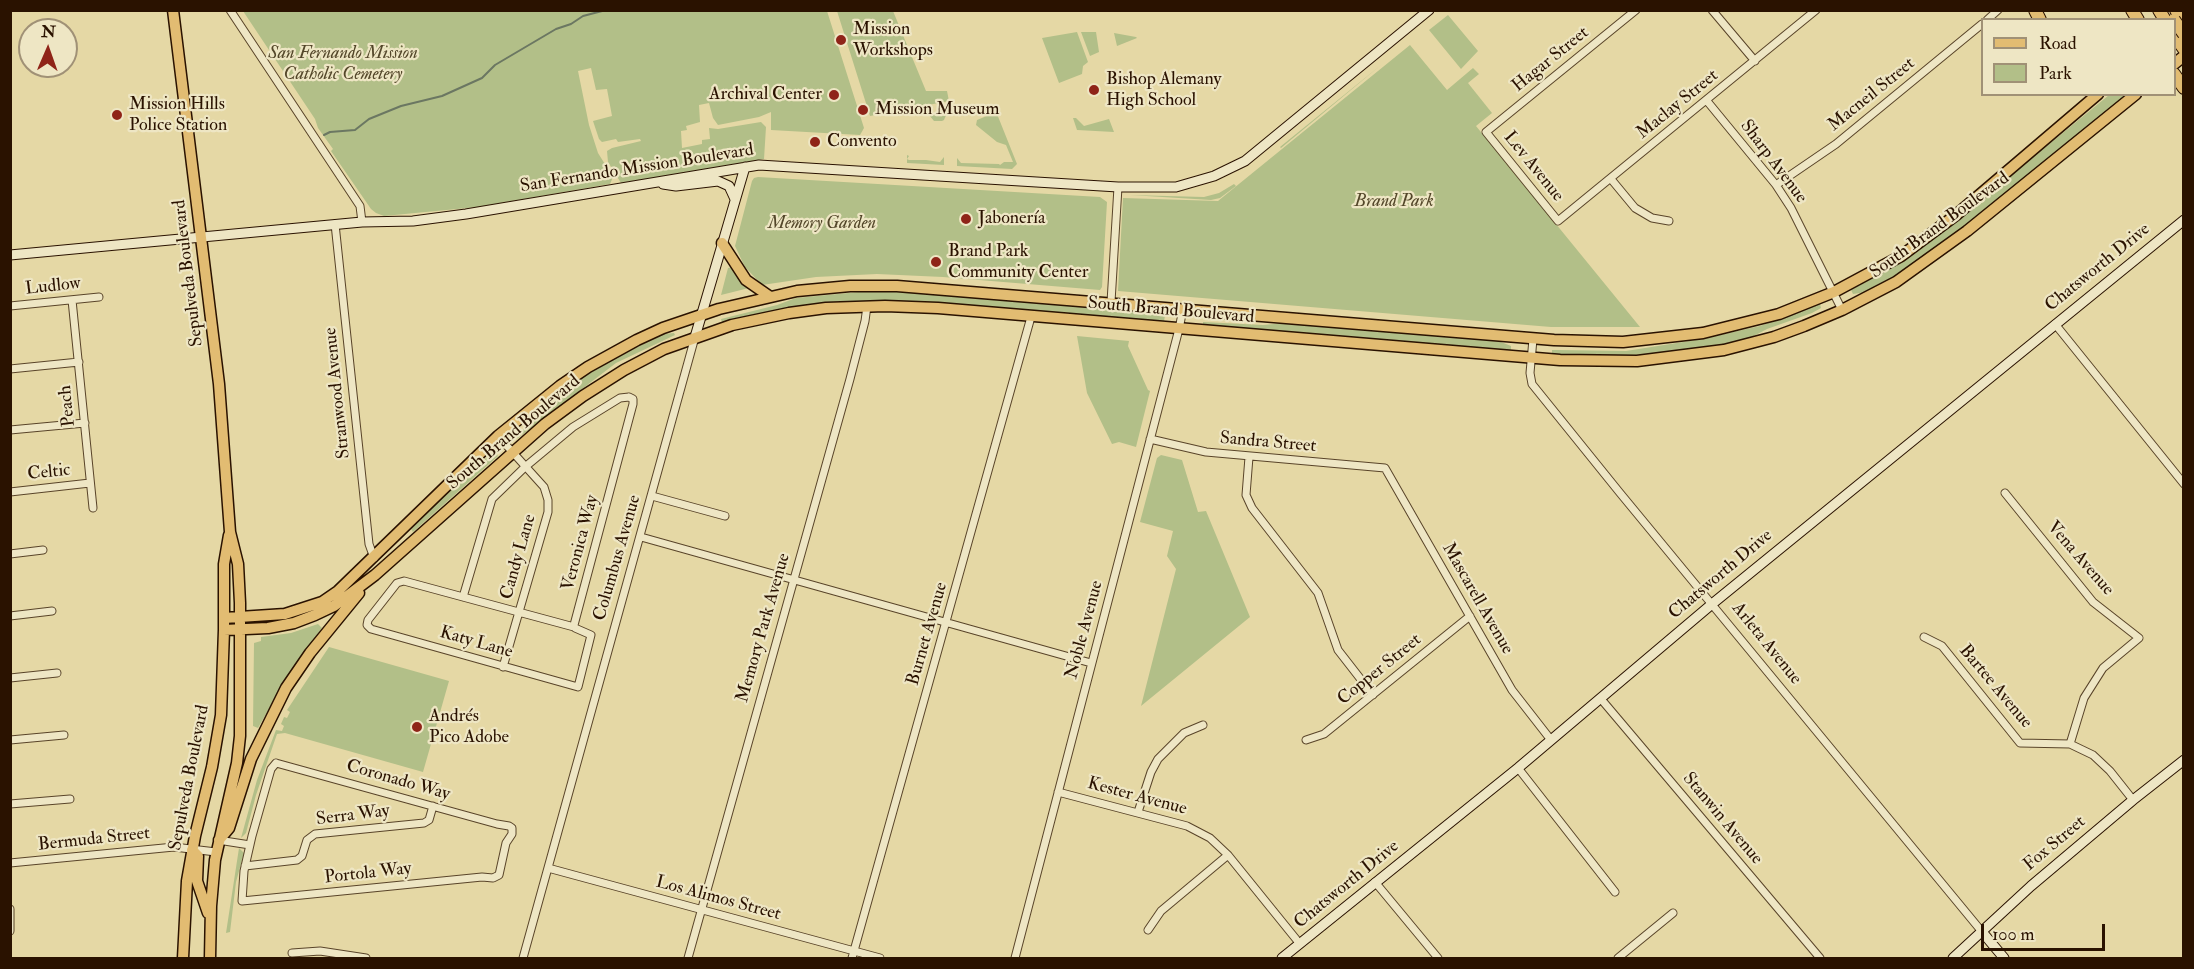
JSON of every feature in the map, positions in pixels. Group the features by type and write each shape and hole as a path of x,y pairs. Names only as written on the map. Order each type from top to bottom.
{"highway":[{"path":"2176,10 2184,24"},
{"path":"2176,36 2184,49"}],"main road":[{"name":"Sepulveda Boulevard","path":"173,10 219,384 230,532 238,564 241,688 239,750 216,852 210,958"},
{"name":"San Fernando Mission Boulevard","path":"10,255 335,224 413,221 745,167 770,165 1118,187 1176,187 1215,176 1259,150 1429,10"},
{"name":"South Brand Boulevard","path":"224,630 322,602 338,591 374,558 498,436 560,386 588,367 637,340 702,315 769,296 831,287 897,286 1111,302 1533,339 1623,342 1703,333 1779,314 1834,292 1901,256 1956,214 2096,96"},
{"name":"South Brand Boulevard","path":"224,618 240,624 268,628 294,623 334,606 375,575 545,424 600,384 642,360 695,337 732,325 789,313 867,306 938,308 1531,357 1606,361 1675,357 1724,350 1774,337 1842,310 1896,282 1938,252 2133,96"},
{"name":"Columbus Avenue","path":"695,337 745,167"},
{"path":"655,183 676,186 718,181 729,186 735,200"},
{"name":"Chatsworth Drive","path":"1282,958 1518,768 1712,604 2184,220"},
{"path":"722,243 741,274 755,288 769,296"},
{"name":"Sepulveda Boulevard","path":"183,958 187,881 221,715 224,564 230,532"},
{"path":"218,840 229,828 259,739 286,688 314,648 375,575"},
{"name":"Fox Street","path":"1953,958 1983,933 2031,886 2184,760"},
{"path":"192,850 198,856 197,881 211,919"},
{"name":"Arleta Avenue","path":"1983,933 2004,958"}],"street":[{"path":"230,10 360,206 362,222"},
{"name":"Hagar Street","path":"1486,132 1636,10"},
{"path":"1712,10 1755,61"},
{"name":"Maclay Street","path":"1558,221 1816,10"},
{"name":"Macneil Street","path":"1776,185 1836,144 1981,26"},
{"name":"Sharp Avenue","path":"1707,101 1776,185 1803,229 1842,310"},
{"name":"Lev Avenue","path":"1486,132 1558,221"},
{"path":"1611,179 1641,212 1652,218 1670,221"},
{"path":"1111,302 1118,187"},
{"name":"Stranwood Avenue","path":"335,224 369,544 374,558"},
{"name":"Ludlow","path":"10,306 99,297"},
{"name":"Peach","path":"72,300 93,508"},
{"name":"Memory Park Avenue","path":"688,958 852,369 867,306"},
{"name":"Noble Avenue","path":"1015,958 1183,309"},
{"name":"Burnet Avenue","path":"853,955 1031,317"},
{"path":"2055,324 2184,484"},
{"name":"Columbus Avenue","path":"523,958 695,337"},
{"name":"Arleta Avenue","path":"1533,339 1530,373 1532,384 1983,933"},
{"path":"10,369 79,362"},
{"name":"Veronica Way","path":"525,467 573,428 621,398 633,399 574,627"},
{"path":"10,430 85,423"},
{"name":"Candy Lane","path":"498,436 544,488 548,500 548,512 503,667"},
{"name":"Sandra Street","path":"1150,439 1206,452 1385,468"},
{"path":"1249,457 1246,495 1249,501 1318,593 1338,650 1374,695"},
{"path":"525,467 492,499 464,597 574,627"},
{"name":"Mascarell Avenue","path":"1385,468 1512,690 1551,740"},
{"name":"Celtic","path":"10,492 90,483"},
{"name":"Vena Avenue","path":"2005,493 2093,602 2139,638 2103,668 2084,698 2070,744"},
{"path":"652,496 724,516"},
{"path":"641,537 1091,663"},
{"path":"10,554 43,550"},
{"name":"Katy Lane","path":"464,597 404,581 397,583 368,620 367,625 371,629 578,687 591,636 590,633 574,627"},
{"path":"10,616 52,611"},
{"name":"Copper Street","path":"1306,740 1324,734 1470,616"},
{"name":"Bartee Avenue","path":"1924,637 1942,646 2020,742 2070,744 2093,755 2110,771 2133,800"},
{"path":"10,678 57,673"},
{"name":"Stanwin Avenue","path":"1601,699 1820,958"},
{"path":"1138,812 1151,772 1158,759 1184,733 1203,725"},
{"path":"10,740 64,735"},
{"name":"Coronado Way","path":"250,845 271,769 276,763 512,828 497,877"},
{"path":"1518,768 1615,892"},
{"name":"Kester Avenue","path":"1058,792 1187,825 1210,838 1228,855 1300,944"},
{"path":"10,804 70,799"},
{"name":"Serra Way","path":"245,866 297,860 302,856 307,840 315,834 424,823 429,820 433,806"},
{"path":"218,840 250,845 245,866"},
{"name":"Bermuda Street","path":"10,863 174,847 216,852"},
{"path":"1148,930 1161,911 1228,855"},
{"name":"Portola Way","path":"245,866 242,901 497,877"},
{"name":"Los Alimos Street","path":"548,868 853,955 880,958"},
{"path":"1375,882 1438,958"},
{"path":"10,909 10,932"},
{"path":"1618,958 1673,913"},
{"path":"292,953 320,951 366,958"}],"green space":[{"name":"San Fernando Mission Catholic Cemetery","path":"243,11 827,11 864,128 860,135 771,130 771,112 759,117 718,125 713,118 709,103 699,105 700,122 686,126 687,130 681,131 682,148 702,144 702,140 710,139 709,128 718,129 761,122 766,127 764,159 621,183 608,162 607,151 641,141 640,139 618,142 616,139 602,142 599,139 593,121 612,116 607,89 596,90 591,68 578,71 589,125 598,153 613,177 610,184 478,207 384,216 371,209 331,151 333,149 318,128 315,119"},
{"path":"837,11 893,11 926,91 947,91 949,101 870,116"},
{"path":"1448,15 1478,51 1461,69 1429,30"},
{"path":"1077,32 1088,62 1083,66 1082,74 1059,83 1042,38"},
{"path":"1081,32 1096,32 1099,52 1090,56"},
{"path":"1114,33 1136,37 1137,38 1117,46"},
{"name":"Brand Park","path":"1410,45 1447,90 1473,68 1479,74 1468,83 1492,113 1476,126 1640,327 1551,327 1118,291 1123,198 1218,201"},
{"path":"1381,65 1281,148 1280,147"},
{"path":"2108,96 2129,96 1961,230 1913,265 1867,292 1853,294 1851,290 1889,269 1936,237"},
{"path":"978,105 992,106 976,115 977,109 973,108 947,113 942,121 934,121 929,115"},
{"path":"994,113 997,114 1017,164 1012,169 957,166 957,158 961,163 1000,165 1004,162 1013,162 1006,145 997,142 976,125 977,120"},
{"path":"1073,118 1084,126 1109,119 1114,132 1077,130"},
{"path":"944,157 944,165 907,163 907,159 940,162"},
{"name":"Memory Garden","path":"758,177 1100,197 1107,202 1102,287 1100,290 877,274 816,277 762,285 745,267 735,246 752,181"},
{"path":"1234,184 1236,186 1220,198 1211,200 1130,195 1204,197 1219,193"},
{"path":"732,267 749,288 721,295 728,268"},
{"path":"869,291 909,292 1156,312 1165,315 1164,322 913,302 861,301 829,303 726,322 722,322 721,319 796,298"},
{"path":"1820,304 1821,308 1812,313 1767,329 1748,339 1724,345 1626,357 1552,354 1552,350 1626,351 1702,339 1760,326"},
{"path":"1203,322 1263,325 1285,323 1496,340 1511,346 1511,351 1209,326 1203,325"},
{"path":"674,333 675,335 616,363 515,439 514,437 560,393 575,382 623,354 664,334"},
{"path":"1077,336 1129,341 1128,346 1150,391 1136,447 1119,442 1112,444 1087,393"},
{"path":"495,452 498,456 413,532 411,529 473,467"},
{"path":"1161,455 1182,460 1198,512 1206,511 1250,617 1141,706 1176,569 1167,556 1173,531 1140,522 1157,458"},
{"path":"318,624 322,628 284,682 258,728 253,726 254,643 261,641 261,637 291,633"},
{"path":"329,647 449,681 423,772 285,733 277,734 256,795 246,833 241,838 257,780 276,730 282,731 284,726 281,724 290,712 287,710"},
{"path":"239,848 244,853 236,882 230,932 226,933"}],"waterway":[{"path":"324,135 330,132 355,130 369,119 401,106 442,96 482,78 495,65 556,29 571,24 583,16 606,10"}],"place":[{"name":"Mission Workshops","path":"841,40"},
{"name":"Bishop Alemany High School","path":"1094,90"},
{"name":"Archival Center","path":"834,95"},
{"name":"Mission Museum","path":"863,110"},
{"name":"Mission Hills Police Station","path":"117,115"},
{"name":"Convento","path":"815,142"},
{"name":"Jabonería","path":"966,219"},
{"name":"Brand Park Community Center","path":"936,262"},
{"name":"Andrés Pico Adobe","path":"417,727"}]}
